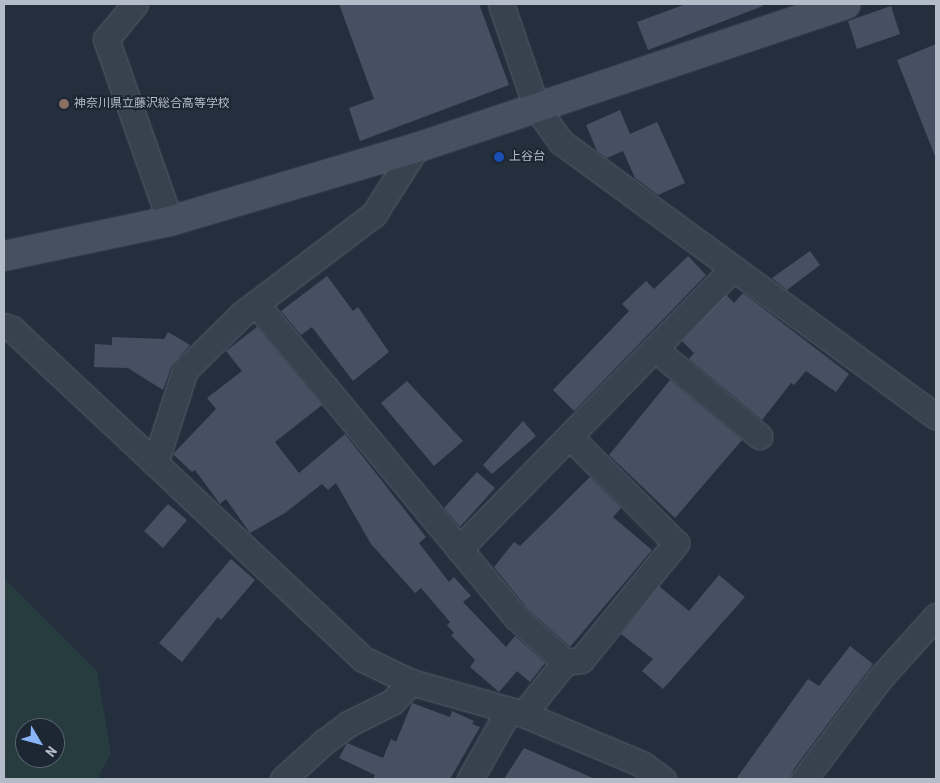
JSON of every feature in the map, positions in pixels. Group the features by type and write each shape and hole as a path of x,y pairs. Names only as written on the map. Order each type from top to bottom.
{"street":[{"path":"135,4 106,39 170,221"},
{"path":"502,4 537,109 561,142 732,269 936,416"},
{"path":"4,256 170,221 416,148 846,4"},
{"path":"155,464 185,370 256,304 374,214 416,148"},
{"path":"459,550 732,269"},
{"path":"256,304 517,618 565,662"},
{"path":"4,326 12,329 364,659 411,682 516,712 642,764 663,779"},
{"path":"654,349 759,436"},
{"path":"470,779 516,712 565,662 581,660 676,543 570,437"},
{"path":"804,779 881,678 936,616"},
{"path":"283,779 325,741 348,724 392,702 411,682"}],"green space":[{"path":"4,578 97,671 111,753 97,779 4,779"}],"building":[{"path":"339,4 479,4 509,85 360,141 349,108 374,99"},
{"path":"686,4 763,4 763,6 648,50 637,22"},
{"path":"891,6 900,34 857,49 848,21"},
{"path":"936,44 936,156 935,156 897,60"},
{"path":"620,110 630,134 657,122 685,183 658,195 635,178 623,151 607,158 597,151 586,125"},
{"path":"810,251 820,265 787,290 772,278"},
{"path":"688,256 706,275 574,411 553,390 629,311 622,304 646,281 654,289"},
{"path":"327,276 353,311 358,307 389,352 353,381 312,327 301,335 281,311"},
{"path":"743,293 849,374 836,392 806,371 794,385 791,383 762,420 689,359 694,353 682,341 726,295 734,303"},
{"path":"257,327 322,405 275,442 299,473 345,434 426,537 419,543 449,582 454,577 471,596 463,602 506,647 515,636 545,663 530,682 517,671 499,692 470,667 475,660 451,635 454,633 447,625 450,622 421,588 415,593 371,544 336,483 328,490 322,484 285,513 250,533 226,499 220,504 195,470 192,472 173,454 216,409 207,398 242,371 226,351"},
{"path":"168,332 190,345 172,365 163,390 128,368 94,367 95,344 112,345 112,337 164,339"},
{"path":"670,380 742,440 675,518 609,455"},
{"path":"407,381 463,441 434,466 381,403"},
{"path":"523,421 536,436 492,474 483,465"},
{"path":"477,472 495,488 460,527 444,508"},
{"path":"590,477 621,508 613,517 652,550 570,647 527,608 494,567 514,542 520,546"},
{"path":"168,504 187,520 163,548 144,531"},
{"path":"231,559 255,580 221,620 218,617 182,662 159,643"},
{"path":"719,575 745,597 663,689 642,671 653,659 621,634 659,586 689,611"},
{"path":"850,646 873,664 793,770 790,779 736,779 808,679 819,686"},
{"path":"412,703 450,717 452,711 474,721 472,724 480,727 450,779 373,779 375,775 339,758 347,743 383,758 391,739 396,742"},
{"path":"524,748 595,779 504,779"}],"place":[{"name":"神奈川県立藤沢総合高等学校","path":"64,104"},
{"name":"上谷台","path":"499,157"}]}
